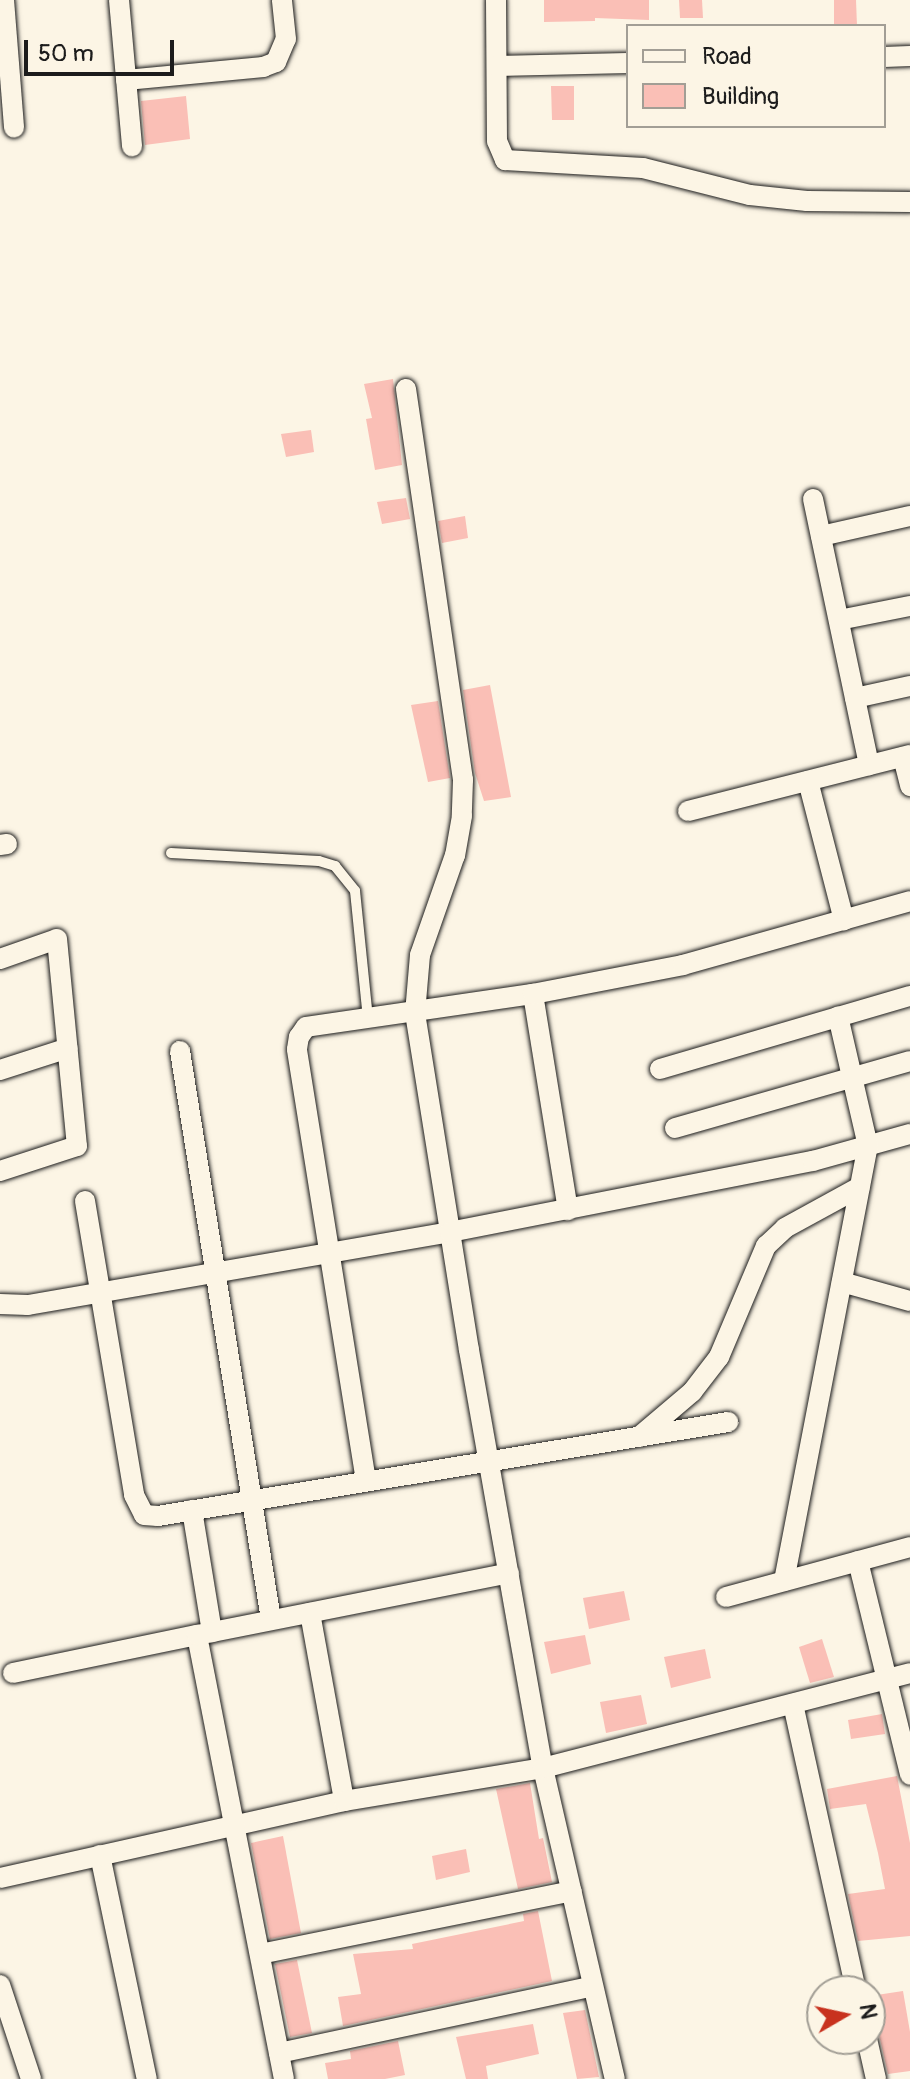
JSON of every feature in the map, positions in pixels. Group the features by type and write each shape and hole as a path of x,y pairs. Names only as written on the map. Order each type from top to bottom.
{"street":[{"path":"4,0 14,128"},
{"path":"128,0 119,0 132,146"},
{"path":"126,80 263,67 276,62 286,39 282,0"},
{"path":"496,0 497,141 505,160 643,168 764,196 910,202"},
{"path":"886,57 910,56"},
{"path":"497,66 626,63"},
{"path":"406,389 463,780 462,816 455,855 420,955 415,1013 543,1768 613,2079"},
{"path":"813,499 869,765"},
{"path":"821,536 910,516"},
{"path":"839,620 910,606"},
{"path":"855,698 910,686"},
{"path":"688,811 906,756 910,786"},
{"path":"808,781 844,920"},
{"path":"366,1481 297,1049 299,1037 306,1027 533,994 694,962 910,901"},
{"path":"0,959 57,939 77,1146 0,1171"},
{"path":"533,994 568,1210"},
{"path":"660,1069 910,996"},
{"path":"784,1581 868,1146 838,1016"},
{"path":"0,1070 68,1048"},
{"path":"180,1051 271,1620"},
{"path":"675,1128 910,1061"},
{"path":"0,1304 28,1305 568,1210 813,1161 910,1134"},
{"path":"639,1437 692,1392 719,1357 766,1246 785,1228 860,1187"},
{"path":"85,1201 139,1508 144,1515 158,1516 728,1422"},
{"path":"842,1282 910,1301"},
{"path":"192,1510 204,1633 234,1824 284,2079"},
{"path":"726,1597 910,1547"},
{"path":"858,1561 910,1775"},
{"path":"13,1673 509,1573"},
{"path":"310,1613 344,1801"},
{"path":"0,1878 344,1801 543,1768 910,1673"},
{"path":"793,1704 852,1975"},
{"path":"100,1855 147,2079"},
{"path":"260,1954 572,1891"},
{"path":"279,2053 593,1986"},
{"path":"2,1995 31,2079"},
{"path":"871,2055 876,2079"}],"lane":[{"path":"171,853 319,861 335,866 355,891 368,1018"}],"building":[{"path":"544,0 649,0 649,20 595,18 595,21 544,22"},
{"path":"679,0 702,0 703,18 680,18"},
{"path":"834,0 856,0 857,24 834,24"},
{"path":"551,86 574,86 574,120 552,120"},
{"path":"186,96 190,139 145,145 141,101"},
{"path":"393,379 402,465 375,470 366,419 372,418 364,384"},
{"path":"311,430 314,452 286,457 281,434"},
{"path":"406,498 410,519 382,524 377,502"},
{"path":"465,516 468,538 442,543 438,521"},
{"path":"490,685 511,797 484,801 475,773 463,690"},
{"path":"438,701 450,778 428,782 411,705"},
{"path":"624,1591 630,1620 589,1629 583,1598"},
{"path":"585,1635 591,1664 551,1674 544,1642"},
{"path":"822,1639 834,1677 810,1683 799,1647"},
{"path":"705,1649 711,1678 671,1688 664,1657"},
{"path":"641,1695 647,1724 606,1733 600,1702"},
{"path":"882,1714 885,1734 851,1739 848,1720"},
{"path":"897,1776 910,1843 910,1936 858,1941 848,1894 885,1889 878,1853 866,1804 830,1809 827,1789"},
{"path":"530,1783 539,1839 543,1838 552,1882 518,1889 496,1789"},
{"path":"283,1836 301,1933 270,1939 251,1843"},
{"path":"466,1849 470,1872 436,1880 432,1856"},
{"path":"538,1911 552,1981 343,2026 338,1997 361,1994 353,1954 413,1949 412,1944 524,1921 523,1914"},
{"path":"297,1960 312,2033 290,2037 275,1964"},
{"path":"903,1991 910,2032 910,2071 888,2074 884,2055 886,1994"},
{"path":"585,2010 599,2077 577,2079 563,2013"},
{"path":"533,2024 539,2054 486,2066 488,2079 466,2079 456,2037"},
{"path":"398,2041 405,2075 385,2079 328,2079 325,2063 351,2059 350,2051"}]}
